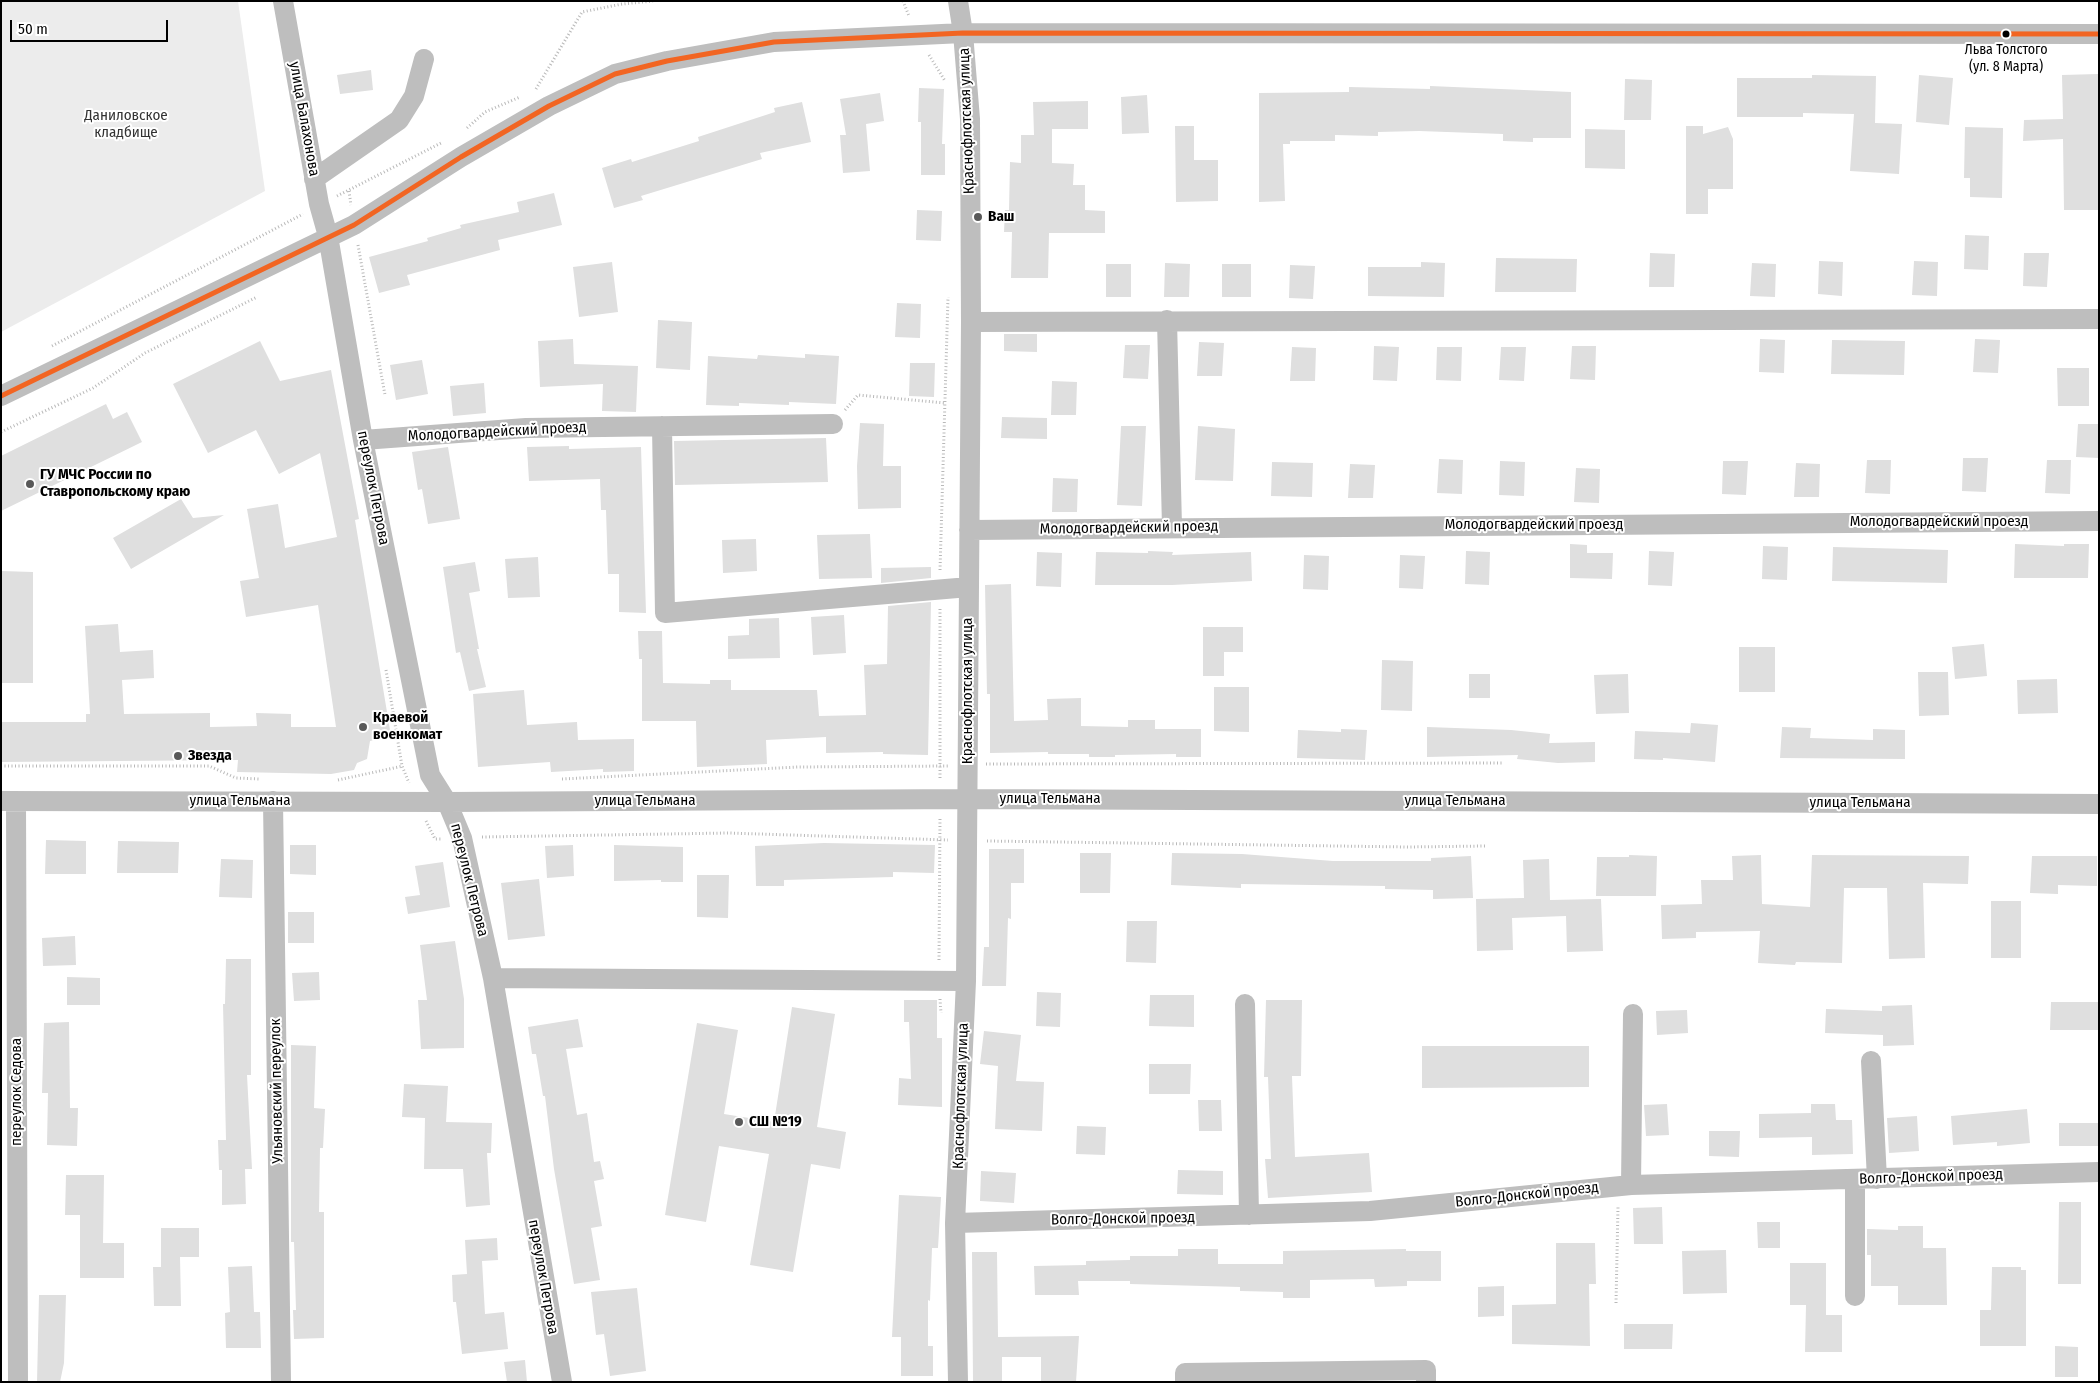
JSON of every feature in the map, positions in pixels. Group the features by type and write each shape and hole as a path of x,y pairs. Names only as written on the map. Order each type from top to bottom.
{"street":[{"name":"улица Балахонова","path":"283,1 314,179 328,236"},
{"name":"Краснофлотская улица","path":"958,1 963,33 970,119 971,322 966,981 955,1223 958,1382"},
{"path":"1,396 354,224 461,157 549,106 615,74 667,60 774,42 963,33 2099,34"},
{"path":"314,179 399,120 414,96 424,59"},
{"name":"переулок Петрова","path":"328,236 363,440 430,774 447,802 462,838 493,978 562,1382"},
{"path":"971,322 1167,320 2099,320"},
{"path":"1167,320 1172,527"},
{"name":"Молодогвардейский проезд","path":"363,440 526,428 833,424"},
{"path":"662,426 665,613 969,587"},
{"name":"Молодогвардейский проезд","path":"969,530 2099,521"},
{"name":"улица Тельмана","path":"9,801 447,802 967,799 2099,804"},
{"name":"переулок Седова","path":"9,801 18,1382"},
{"name":"Ульяновский переулок","path":"273,801 281,1382"},
{"path":"493,978 966,981"},
{"path":"1245,1004 1249,1215"},
{"path":"1625,1185 1633,1014"},
{"path":"1871,1062 1877,1179"},
{"name":"Волго-Донской проезд","path":"955,1223 1370,1211 1625,1185 2099,1172"},
{"path":"1855,1179 1855,1296"},
{"path":"1185,1382 1185,1373 1426,1370 1426,1382"}],"path":[{"path":"535,91 582,12 622,4 653,1"},
{"path":"903,1 916,36 947,84"},
{"path":"463,132 485,112 527,94"},
{"path":"45,350 319,204 349,191 446,141"},
{"path":"349,191 385,395"},
{"path":"941,1014 940,590 949,288"},
{"path":"1,432 93,388 145,354 258,296"},
{"path":"833,424 858,395 945,403"},
{"path":"386,668 402,766 435,839 728,833 967,841 1407,847 1486,846"},
{"path":"559,779 798,767 1503,763"},
{"path":"1,766 209,766 236,778 265,779"},
{"path":"334,781 402,766 430,774"},
{"path":"1616,1303 1625,1185"}],"green space":[{"name":"Даниловское кладбище","path":"1,1 238,1 265,191 1,332"}],"building":[{"path":"371,70 373,90 340,94 337,75"},
{"path":"2098,74 2099,210 2064,210 2063,139 2023,141 2024,120 2063,119 2062,75"},
{"path":"1812,75 1876,76 1875,123 1902,124 1899,174 1850,171 1854,114 1803,113 1803,117 1737,117 1737,78 1812,78"},
{"path":"1919,75 1953,78 1949,125 1916,122"},
{"path":"1625,79 1652,80 1651,120 1624,120"},
{"path":"1430,86 1571,92 1571,138 1533,138 1533,142 1503,141 1503,134 1419,131 1378,132 1378,136 1335,135 1335,141 1290,141 1290,144 1283,144 1285,201 1259,202 1259,93 1349,92 1349,87 1430,89"},
{"path":"919,88 944,89 942,144 945,144 945,175 921,175 921,122 918,122"},
{"path":"880,93 884,121 866,124 870,171 843,173 840,135 846,135 840,99"},
{"path":"1147,95 1149,133 1122,134 1121,97"},
{"path":"1088,101 1088,129 1052,129 1052,163 1074,164 1073,185 1085,185 1085,210 1105,211 1105,233 1049,233 1048,278 1011,278 1012,232 1004,232 1005,210 1009,210 1010,162 1021,163 1021,135 1034,135 1033,102"},
{"path":"802,102 811,142 760,153 762,159 641,196 643,200 614,208 602,168 631,159 632,162 699,141 698,137 775,112 774,108"},
{"path":"1175,126 1194,126 1194,160 1218,160 1218,201 1176,202"},
{"path":"1686,126 1703,126 1703,134 1728,127 1733,139 1733,189 1708,189 1708,214 1686,214"},
{"path":"1965,127 2003,128 2002,198 1970,197 1970,178 1964,178"},
{"path":"1585,129 1625,130 1625,169 1585,168"},
{"path":"554,193 562,225 498,240 500,250 407,275 410,285 379,293 369,257 428,241 427,238 461,228 460,225 519,212 517,202"},
{"path":"917,210 942,211 941,241 916,240"},
{"path":"1965,235 1989,236 1988,270 1964,269"},
{"path":"1650,253 1675,254 1674,287 1649,287"},
{"path":"2024,253 2049,253 2047,287 2023,286"},
{"path":"1496,258 1577,259 1576,292 1495,292"},
{"path":"1819,261 1843,262 1842,296 1818,294"},
{"path":"1914,261 1938,262 1937,296 1912,295"},
{"path":"612,262 618,312 579,317 573,267"},
{"path":"1421,262 1445,263 1444,297 1368,296 1368,267 1421,267"},
{"path":"1165,263 1190,264 1189,297 1164,297"},
{"path":"1752,263 1776,264 1775,297 1750,296"},
{"path":"1106,264 1131,264 1131,297 1106,297"},
{"path":"1222,264 1251,264 1251,297 1222,297"},
{"path":"1290,265 1315,266 1313,299 1289,298"},
{"path":"897,303 921,304 920,338 895,337"},
{"path":"658,320 692,322 690,370 656,368"},
{"path":"1004,334 1037,334 1037,352 1004,351"},
{"path":"573,339 574,364 638,366 636,412 602,411 603,384 540,387 538,341"},
{"path":"1760,339 1785,340 1784,373 1759,372"},
{"path":"1975,339 2000,340 1998,373 1973,372"},
{"path":"1832,340 1905,341 1904,375 1831,374"},
{"path":"260,341 280,381 331,370 359,519 355,520 391,736 370,741 367,759 357,763 354,770 331,774 237,772 238,760 1,762 1,722 86,722 86,714 90,714 85,626 118,624 120,652 153,650 154,678 122,680 124,714 210,713 210,727 257,726 256,713 291,714 291,727 336,727 318,605 246,617 240,581 259,578 247,509 278,504 285,548 337,537 320,453 279,474 256,430 208,453 173,384"},
{"path":"1199,342 1224,343 1222,376 1197,376"},
{"path":"1125,345 1150,345 1148,379 1123,378"},
{"path":"1374,346 1399,347 1397,381 1373,380"},
{"path":"1572,346 1596,346 1595,380 1570,379"},
{"path":"1292,347 1316,348 1315,381 1290,381"},
{"path":"1437,347 1462,347 1461,381 1436,380"},
{"path":"1501,347 1526,347 1524,381 1499,380"},
{"path":"805,354 839,356 836,404 789,402 789,405 739,403 739,406 706,405 708,356 757,359 758,355 805,358"},
{"path":"422,360 428,394 396,400 390,365"},
{"path":"910,363 935,363 934,397 909,396"},
{"path":"2057,368 2089,368 2089,406 2058,406"},
{"path":"1052,381 1077,382 1076,415 1051,415"},
{"path":"484,383 486,413 453,416 450,386"},
{"name":"ГУ МЧС России по Ставропольскому краю","path":"106,404 113,419 127,412 142,442 1,511 1,456"},
{"path":"1002,417 1047,418 1047,439 1001,438"},
{"path":"860,423 884,424 883,466 901,466 901,508 858,509 857,466"},
{"path":"2078,424 2099,424 2099,458 2076,457"},
{"path":"1121,426 1146,426 1142,506 1117,505"},
{"path":"1198,426 1235,429 1233,481 1195,480"},
{"path":"826,438 828,482 675,485 674,441"},
{"path":"569,446 569,449 641,447 646,613 619,612 619,574 608,574 606,510 601,510 600,479 529,481 527,447"},
{"path":"448,447 460,519 428,524 422,489 418,490 412,452"},
{"path":"1963,458 1988,458 1986,492 1962,491"},
{"path":"1439,459 1463,460 1462,494 1437,493"},
{"path":"1867,460 1891,460 1890,494 1865,493"},
{"path":"2047,460 2071,460 2070,494 2045,493"},
{"path":"1500,461 1525,462 1524,496 1499,495"},
{"path":"1723,461 1748,461 1746,495 1722,494"},
{"path":"1272,462 1313,463 1312,497 1271,496"},
{"path":"1796,463 1820,464 1819,497 1794,497"},
{"path":"1350,464 1375,465 1373,498 1348,498"},
{"path":"1576,468 1600,469 1599,503 1574,502"},
{"path":"1053,478 1078,479 1077,512 1052,512"},
{"path":"181,499 193,518 224,515 131,569 113,538"},
{"path":"870,534 872,578 819,579 817,535"},
{"path":"756,539 757,571 723,573 722,540"},
{"path":"1570,544 1587,545 1587,553 1613,553 1612,579 1570,578"},
{"path":"2015,544 2064,546 2064,544 2089,544 2088,578 2014,578"},
{"path":"1763,546 1788,547 1787,580 1762,579"},
{"path":"1833,547 1948,550 1947,583 1832,581"},
{"path":"1148,551 1173,552 1172,555 1251,552 1252,581 1172,585 1095,585 1096,552 1148,553"},
{"path":"1466,551 1490,552 1489,585 1465,584"},
{"path":"1649,551 1674,552 1672,586 1648,585"},
{"path":"1037,552 1062,553 1061,587 1036,586"},
{"path":"1304,555 1329,556 1328,590 1303,589"},
{"path":"1400,555 1425,556 1423,589 1399,588"},
{"path":"538,557 540,597 508,598 505,559"},
{"path":"475,562 480,591 469,593 479,649 477,649 486,687 469,691 460,652 456,653 443,567"},
{"path":"931,567 931,578 881,583 881,568"},
{"path":"1,571 33,572 33,683 1,683"},
{"path":"1011,584 1014,721 1048,720 1047,699 1081,698 1081,726 1128,727 1128,720 1155,720 1155,729 1201,729 1201,757 1176,757 1176,754 1089,757 1089,754 1048,754 1048,752 990,753 990,694 987,694 985,585"},
{"path":"931,602 928,755 883,754 883,752 826,753 826,737 766,740 767,764 697,767 696,721 642,721 642,659 639,659 638,631 662,631 663,683 710,684 710,680 731,680 731,690 817,690 819,716 866,715 864,665 887,664 888,606"},
{"path":"844,615 846,653 813,655 811,617"},
{"path":"779,618 780,658 728,659 728,636 749,635 749,619"},
{"path":"1203,627 1243,627 1243,652 1224,652 1224,676 1203,676"},
{"path":"1984,644 1987,676 1955,679 1952,647"},
{"path":"1739,647 1775,647 1775,692 1739,692"},
{"path":"1382,660 1413,661 1412,711 1381,710"},
{"path":"1918,672 1948,672 1949,715 1919,716"},
{"path":"1469,674 1490,674 1490,698 1469,698"},
{"path":"1628,674 1629,713 1596,714 1594,675"},
{"path":"2057,679 2058,713 2018,714 2017,680"},
{"path":"1214,687 1249,687 1249,732 1214,731"},
{"path":"524,690 527,725 577,722 578,740 634,739 634,771 603,772 603,769 551,772 550,762 478,767 473,694"},
{"path":"1691,723 1718,725 1715,762 1663,758 1663,760 1634,759 1635,731 1690,733"},
{"path":"1427,727 1511,730 1550,734 1549,743 1595,742 1595,762 1558,763 1517,759 1518,755 1427,757"},
{"path":"1782,727 1811,728 1810,738 1873,740 1873,729 1905,730 1905,759 1780,758"},
{"path":"1341,729 1367,730 1365,760 1297,758 1298,730 1341,732"},
{"path":"46,840 86,841 86,874 45,874"},
{"path":"118,841 179,842 178,873 117,873"},
{"path":"824,843 935,845 934,873 893,872 893,877 784,880 784,886 756,886 755,846"},
{"path":"290,845 316,845 316,875 290,874"},
{"path":"573,845 574,876 547,878 545,846"},
{"path":"614,845 683,847 683,882 661,882 661,880 614,881"},
{"path":"989,849 1024,849 1024,883 1011,883 1011,919 1008,918 1006,986 982,986 984,947 989,947"},
{"path":"1080,853 1111,853 1110,893 1080,893"},
{"path":"1172,853 1242,854 1333,861 1431,861 1431,858 1471,856 1473,898 1433,899 1433,890 1385,889 1385,886 1241,884 1241,888 1171,885"},
{"path":"1629,855 1657,856 1656,896 1596,896 1597,857 1629,857"},
{"path":"1761,855 1762,904 1810,907 1812,855 1969,856 1968,884 1923,883 1925,958 1889,959 1887,888 1844,888 1842,963 1796,962 1795,965 1758,963 1760,931 1696,932 1696,938 1662,939 1661,905 1702,904 1701,880 1733,880 1732,856"},
{"path":"2032,856 2097,856 2097,886 2058,885 2058,894 2030,893"},
{"path":"221,859 253,860 252,898 219,897"},
{"path":"1549,859 1550,900 1601,899 1603,951 1567,952 1566,916 1512,918 1513,950 1477,951 1476,899 1524,898 1523,860"},
{"path":"443,862 450,907 408,914 405,897 420,895 415,866"},
{"path":"697,875 729,875 728,918 697,917"},
{"path":"539,879 545,936 508,940 501,883"},
{"path":"1991,901 2021,901 2021,958 1991,958"},
{"path":"288,912 314,912 314,943 288,943"},
{"path":"1127,921 1157,921 1156,963 1126,962"},
{"path":"75,936 76,965 43,966 42,938"},
{"path":"455,941 464,999 464,1048 421,1049 418,1000 427,1000 420,945"},
{"path":"226,959 251,959 251,1075 247,1075 252,1169 245,1169 246,1204 222,1205 222,1170 219,1170 218,1140 226,1140 223,1004 225,1004"},
{"path":"319,972 320,1000 294,1001 292,973"},
{"path":"67,977 100,978 100,1005 67,1005"},
{"path":"1037,992 1061,993 1060,1027 1036,1026"},
{"path":"1150,995 1194,995 1194,1027 1149,1026"},
{"path":"904,1000 937,1000 937,1038 942,1038 942,1107 898,1105 899,1078 911,1079 909,1022 904,1022"},
{"path":"1266,1000 1302,1000 1301,1076 1292,1076 1295,1157 1369,1153 1372,1192 1268,1198 1265,1159 1271,1159 1268,1077 1264,1077"},
{"path":"2051,1002 2099,1002 2099,1030 2050,1030"},
{"path":"1912,1005 1914,1045 1883,1046 1883,1035 1825,1033 1826,1009 1882,1011 1882,1006"},
{"path":"792,1007 835,1014 817,1127 846,1132 840,1169 811,1164 793,1272 750,1265 769,1154 719,1146 706,1222 665,1215 697,1023 738,1030 724,1114 774,1122"},
{"path":"1687,1010 1688,1033 1657,1035 1656,1011"},
{"path":"578,1019 583,1047 566,1049 577,1115 587,1113 594,1162 600,1161 604,1179 594,1181 602,1226 591,1228 600,1280 574,1284 554,1169 545,1096 543,1096 536,1054 532,1054 528,1027"},
{"path":"69,1022 70,1108 78,1108 77,1146 47,1145 48,1093 42,1093 44,1023"},
{"path":"984,1031 1021,1035 1016,1081 1044,1082 1042,1131 995,1129 998,1066 980,1064"},
{"path":"291,1045 316,1046 314,1108 325,1109 323,1148 320,1148 319,1212 324,1212 324,1338 294,1339 293,1310 296,1310 294,1242 291,1242"},
{"path":"1422,1046 1589,1046 1589,1087 1422,1088"},
{"path":"1149,1064 1191,1064 1190,1094 1149,1094"},
{"path":"404,1084 448,1086 446,1122 492,1123 491,1153 487,1153 490,1205 466,1207 463,1169 424,1169 425,1118 402,1117"},
{"path":"1198,1100 1221,1100 1222,1131 1199,1131"},
{"path":"1667,1104 1669,1135 1646,1136 1644,1105"},
{"path":"1811,1104 1835,1104 1836,1120 1852,1120 1853,1154 1812,1155 1812,1137 1759,1138 1759,1114 1811,1113"},
{"path":"2027,1109 2030,1143 1997,1146 1997,1142 1953,1145 1951,1116"},
{"path":"1917,1116 1919,1151 1889,1153 1887,1118"},
{"path":"2059,1123 2099,1123 2099,1146 2059,1146"},
{"path":"1077,1126 1106,1127 1105,1155 1076,1154"},
{"path":"1709,1131 1740,1131 1739,1157 1709,1156"},
{"path":"1178,1170 1223,1171 1223,1195 1177,1194"},
{"path":"981,1171 1016,1173 1014,1203 980,1201"},
{"path":"66,1175 104,1175 103,1243 124,1243 124,1278 80,1278 80,1215 65,1215"},
{"path":"899,1195 941,1197 938,1248 932,1248 930,1301 928,1300 928,1346 933,1346 933,1376 901,1376 901,1337 892,1337"},
{"path":"2059,1202 2081,1202 2081,1284 2058,1284"},
{"path":"1662,1207 1663,1244 1634,1244 1633,1208"},
{"path":"1757,1222 1780,1222 1780,1248 1758,1248"},
{"path":"1898,1226 1923,1226 1923,1248 1946,1248 1947,1305 1898,1305 1898,1286 1871,1286 1871,1255 1867,1255 1867,1229 1898,1230"},
{"path":"161,1228 199,1228 199,1257 180,1257 181,1306 154,1306 153,1267 161,1267"},
{"path":"497,1238 498,1260 482,1261 485,1314 504,1312 508,1349 462,1354 456,1302 453,1302 452,1275 467,1274 465,1240"},
{"path":"1556,1243 1595,1243 1596,1284 1589,1284 1590,1346 1512,1344 1512,1305 1556,1304"},
{"path":"1178,1249 1218,1249 1218,1264 1283,1264 1283,1251 1406,1249 1406,1251 1441,1251 1441,1281 1407,1281 1407,1286 1375,1287 1374,1279 1310,1280 1310,1298 1283,1298 1283,1292 1240,1291 1240,1287 1130,1284 1130,1281 1078,1281 1079,1295 1035,1295 1034,1266 1086,1265 1086,1261 1130,1260 1130,1256 1178,1256"},
{"path":"1726,1250 1727,1293 1683,1294 1682,1251"},
{"path":"972,1252 997,1252 998,1337 1079,1336 1076,1382 1041,1382 1041,1357 1002,1357 1002,1382 973,1382"},
{"path":"1790,1263 1826,1263 1826,1315 1842,1315 1842,1352 1805,1352 1806,1305 1790,1305"},
{"path":"252,1266 254,1312 260,1312 261,1348 226,1348 225,1313 230,1312 228,1267"},
{"path":"1992,1267 2021,1267 2021,1270 2026,1270 2026,1346 1980,1346 1980,1310 1991,1310"},
{"path":"1504,1286 1504,1316 1478,1317 1478,1287"},
{"path":"637,1288 646,1371 610,1376 604,1334 596,1335 591,1292"},
{"path":"39,1295 66,1295 64,1363 60,1382 37,1382"},
{"path":"1624,1324 1673,1324 1672,1349 1624,1349"},
{"path":"2055,1346 2078,1347 2078,1377 2055,1377"},
{"path":"525,1360 527,1382 507,1382 504,1362"}],"transit line":[{"path":"1,396 354,225 461,157 549,106 615,74 667,61 774,42 963,33 2099,34"}],"place":[{"name":"Льва Толстого (ул. 8 Марта)","path":"2006,34"},
{"name":"Ваш","path":"978,217"},
{"name":"ГУ МЧС России по Ставропольскому краю","path":"30,484"},
{"name":"Краевой военкомат","path":"363,727"},
{"name":"Звезда","path":"178,756"},
{"name":"СШ №19","path":"739,1122"}]}
